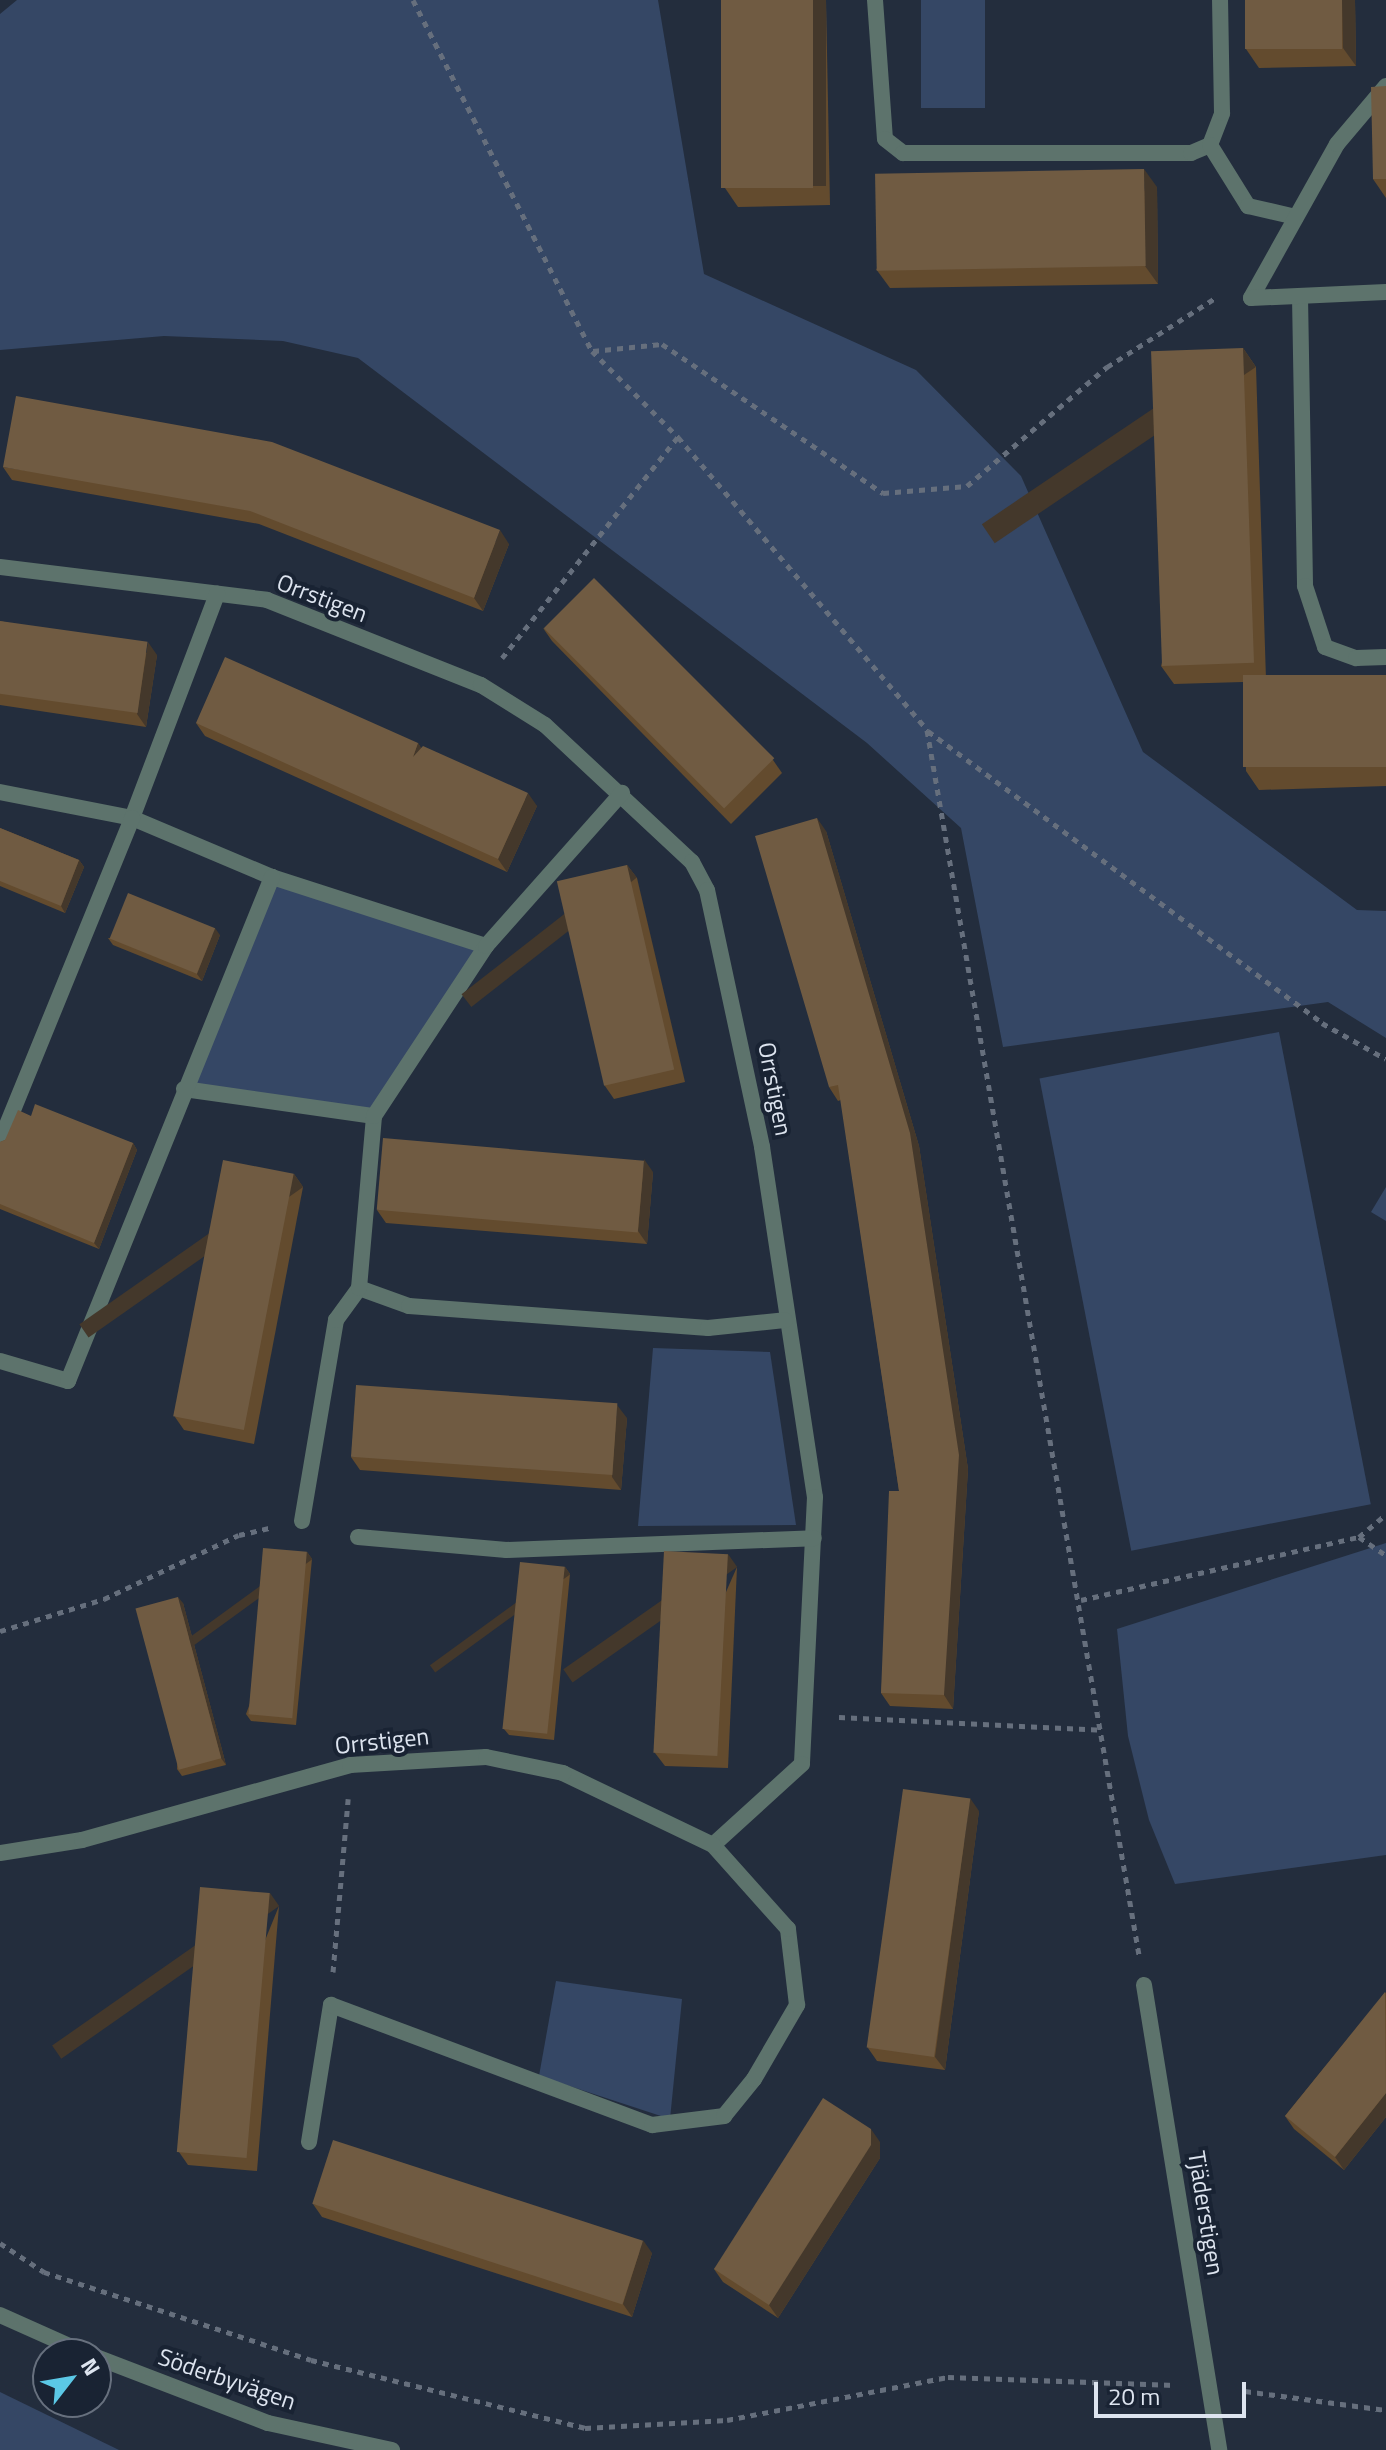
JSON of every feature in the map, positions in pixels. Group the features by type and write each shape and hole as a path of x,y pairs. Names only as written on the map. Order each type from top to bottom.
{"street":[{"path":"875,0 885,139 903,153 1191,153 1210,145 1222,113 1220,0"},
{"path":"1251,298 1337,144 1386,86"},
{"path":"1210,145 1248,206 1296,217"},
{"path":"1251,298 1386,292"},
{"path":"1300,297 1305,586 1325,647 1356,658 1386,657"},
{"name":"Orrstigen","path":"0,567 267,600 481,685 545,725 622,793 692,862 707,890 762,1147 785,1320 815,1497 802,1764 713,1845"},
{"path":"0,1142 132,818 217,594"},
{"path":"0,792 132,818 272,877 486,946"},
{"path":"302,1521 336,1320 359,1288 374,1116 486,946 622,793"},
{"path":"0,1361 68,1381 272,877"},
{"path":"184,1089 374,1116"},
{"path":"359,1288 409,1306 708,1328 785,1320"},
{"path":"358,1537 506,1550 814,1538"},
{"name":"Orrstigen","path":"0,1853 82,1840 350,1765 486,1757 563,1773 713,1845 788,1929 797,2005 724,2116 652,2125 331,2005"},
{"name":"Tjäderstigen","path":"1144,1985 1219,2450"},
{"path":"309,2142 331,2005"},
{"path":"0,2315 51,2338"},
{"name":"Söderbyvägen","path":"112,2363 268,2423 392,2450"}],"path":[{"path":"413,0 592,351 678,437 927,730 1322,1023 1386,1059"},
{"path":"592,351 662,344 883,493 967,486 1107,367 1223,293 1251,298"},
{"path":"481,685 678,437"},
{"path":"927,730 1081,1600 1144,1985"},
{"path":"1081,1600 1359,1537 1386,1514"},
{"path":"0,1631 104,1599 239,1535 302,1521"},
{"path":"1359,1537 1386,1555"},
{"path":"807,1693 835,1717 1102,1730"},
{"path":"331,2005 350,1765"},
{"path":"0,2243 44,2272 311,2360 585,2428 727,2420 948,2377 1211,2387 1386,2410"}],"shaded area":[{"path":"17,0 658,0 704,274 916,370 1021,476 1143,752 1357,910 1386,911 1386,1038 1328,1002 1003,1047 961,828 867,743 358,358 283,341 164,336 0,350 0,14"},
{"path":"921,0 985,0 985,108 921,108"},
{"path":"272,877 486,946 374,1116 184,1089"},
{"path":"1279,1032 1371,1504 1131,1551 1039,1079"},
{"path":"1386,1187 1386,1221 1371,1212"},
{"path":"653,1348 770,1352 796,1525 638,1526"},
{"path":"1386,1543 1386,1855 1175,1884 1149,1820 1128,1736 1117,1629"},
{"path":"556,1981 682,1999 670,2119 539,2076"},
{"path":"0,2392 32,2408 32,2418 53,2418 119,2450 0,2450"}],"building":[{"path":"721,0 813,0 813,188 721,188"},
{"path":"1245,0 1342,0 1342,49 1245,49"},
{"path":"1386,86 1386,179 1373,179 1371,87"},
{"path":"1144,169 1146,266 877,271 875,174"},
{"path":"1243,348 1254,663 1162,666 1151,351"},
{"path":"16,396 272,442 500,530 474,598 250,511 3,467"},
{"path":"594,578 774,758 724,809 544,628"},
{"path":"0,621 148,642 138,713 0,694"},
{"path":"225,657 418,743 413,757 423,746 528,793 498,859 196,723"},
{"path":"1243,675 1386,675 1386,767 1243,767"},
{"path":"817,818 910,1133 959,1455 944,1695 881,1693 889,1491 899,1491 838,1085 829,1087 755,836"},
{"path":"0,828 79,860 61,906 0,881"},
{"path":"627,865 674,1070 604,1086 557,881"},
{"path":"128,893 215,928 197,974 110,938"},
{"path":"35,1104 133,1143 94,1243 0,1204 0,1142 5,1140 18,1110 31,1116"},
{"path":"383,1138 644,1161 638,1233 377,1210"},
{"path":"223,1160 294,1174 244,1430 173,1416"},
{"path":"356,1385 617,1403 612,1475 351,1457"},
{"path":"263,1548 307,1552 292,1718 248,1714"},
{"path":"664,1551 728,1554 717,1756 653,1753"},
{"path":"520,1562 565,1567 547,1734 502,1729"},
{"path":"178,1597 221,1758 179,1770 135,1608"},
{"path":"903,1789 970,1798 934,2057 867,2047"},
{"path":"200,1887 270,1893 247,2158 177,2152"},
{"path":"1385,1992 1386,2093 1335,2157 1285,2116"},
{"path":"823,2098 871,2129 871,2145 769,2305 714,2269"},
{"path":"333,2140 643,2241 622,2304 312,2204"}]}
